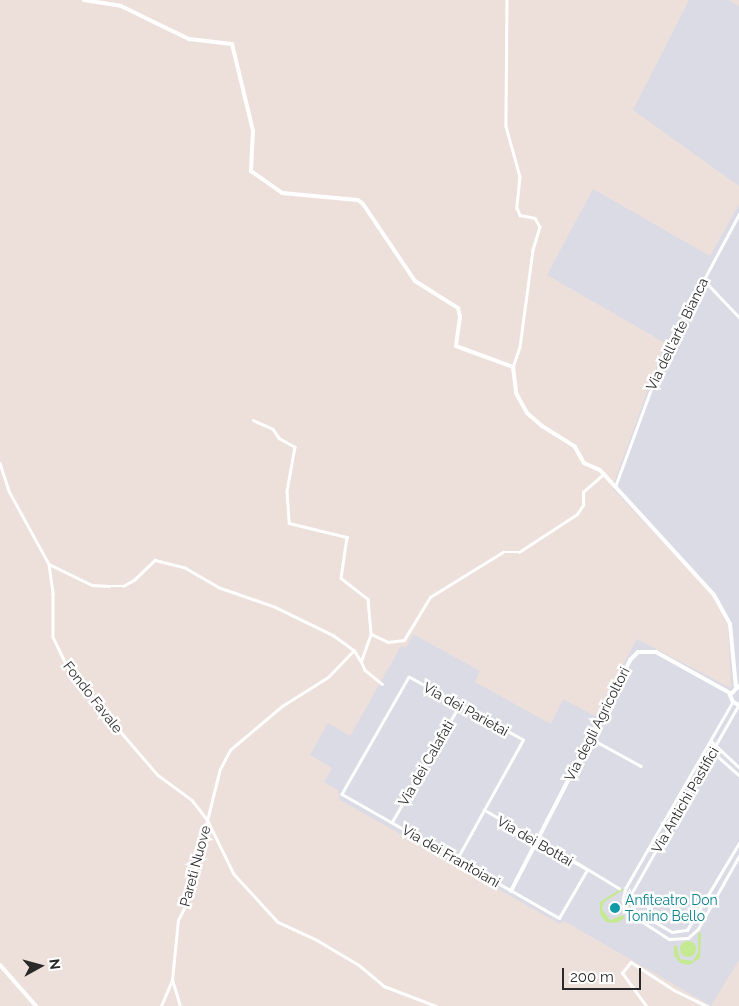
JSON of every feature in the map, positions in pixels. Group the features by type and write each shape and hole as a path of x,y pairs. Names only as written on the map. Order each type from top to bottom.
{"street":[{"path":"84,0 121,6 189,38 232,44 253,131 251,171 282,193 361,202 415,281 458,308 460,316 456,346 514,367"},
{"path":"507,0 506,126 520,177 517,208 520,215 534,218 540,227 533,250 520,347 514,367 516,393 527,413 542,426 575,447 584,463 604,474 718,600 730,624 737,686 730,694 732,702 739,705"},
{"name":"Via dell'arte Bianca","path":"614,487 664,354 739,214"},
{"path":"703,280 739,317"},
{"path":"253,420 273,429 279,438 295,447 288,491 289,523 347,537 341,578 368,599 371,634 361,661"},
{"name":"Fondo Favale","path":"0,463 9,491 49,564 53,594 52,630 67,668 134,750 158,775 192,800 207,819"},
{"path":"371,634 388,642 404,640 430,597 503,552 520,552 567,522 582,508 584,491 604,474"},
{"path":"49,564 92,585 109,586 123,586 134,580 155,560 184,567 218,587 273,606 332,635 354,650 365,670 382,684"},
{"path":"207,819 220,769 230,750 282,706 328,677 354,650"},
{"name":"Via degli Agricoltori","path":"512,891 630,660 638,652 656,652 730,694"},
{"name":"Via dei Parietai","path":"342,794 409,678 460,704 522,740 484,810"},
{"name":"Via Antichi Pastifici","path":"732,702 626,888 624,903 631,917 673,940 688,938 698,929 739,854"},
{"name":"Via dei Calafati","path":"392,822 460,704"},
{"name":"Via Antichi Pastifici","path":"735,851 692,926 682,932 672,932 635,911 632,895 739,705"},
{"path":"590,738 641,766"},
{"path":"711,741 739,766"},
{"path":"707,747 739,775"},
{"name":"Via dei Frantoiani","path":"342,794 560,918 588,870"},
{"path":"457,859 484,810"},
{"name":"Via dei Bottai","path":"484,810 619,888"},
{"name":"Pareti Nuove","path":"180,1006 172,980 178,920 186,905 207,819"},
{"name":"Pareti Nuove","path":"207,819 234,874 278,922 317,940 359,965 384,986 436,1006"},
{"path":"739,844 735,851 739,854"},
{"path":"646,1006 622,973 631,962 674,990 707,1006"},
{"path":"0,965 36,1006"},
{"path":"162,1006 172,980"}],"shaded area":[{"path":"689,0 729,0 739,6 739,186 633,110"},
{"path":"593,189 710,256 739,204 739,960 711,1006 564,921 560,924 340,800 338,790 324,782 332,768 310,755 328,723 350,736 401,646 406,648 413,634 480,671 475,682 551,724 563,699 595,716 637,639 731,688 728,626 715,598 612,488 665,343 547,275"}],"green space":[{"path":"622,888 623,890 604,902 602,909 610,920 623,915 625,918 616,923 606,922 600,914 600,902"},
{"path":"698,933 701,933 700,958 689,965 680,963 674,955 674,945 677,946 680,959 693,961 698,952"},
{"path":"688,941 694,943 696,949 694,955 688,957 682,955 680,949 682,943"}],"place":[{"name":"Anfiteatro Don Tonino Bello","path":"615,908"}]}
